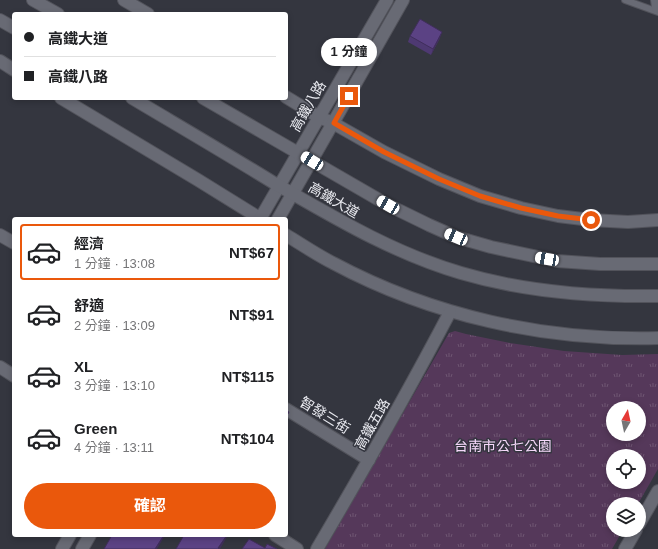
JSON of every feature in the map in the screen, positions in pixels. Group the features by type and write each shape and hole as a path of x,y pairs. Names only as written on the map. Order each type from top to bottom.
{"street":[{"path":"33,0 54,12"},
{"path":"124,0 145,12"},
{"name":"高鐵八路","path":"261,217 387,0"},
{"path":"279,217 403,0"},
{"path":"657,0 658,7"},
{"path":"0,20 12,27"},
{"path":"0,61 12,69"},
{"path":"288,98 384,152 439,179 480,196 521,208 558,216 628,222 658,220"},
{"path":"64,100 257,217"},
{"name":"高鐵大道","path":"135,100 293,194 379,241 420,259 461,273 524,287 594,295 658,296"},
{"name":"高鐵大道","path":"206,100 388,205 456,237 526,255 557,261 600,264 658,264"},
{"path":"0,234 12,242"},
{"path":"288,235 332,263 374,283 450,312 496,323 567,335 612,338 658,338"},
{"name":"高鐵五路","path":"317,549 369,460 450,312"},
{"path":"0,367 12,375"},
{"name":"智發三街","path":"288,410 369,460"},
{"path":"646,512 658,491"},
{"path":"62,549 69,537"},
{"path":"82,549 89,537"},
{"path":"278,537 297,549"},
{"path":"625,549 632,537"}],"lane":[{"path":"625,0 658,12"}],"green space":[{"name":"台南市公七公園","path":"455,331 510,343 564,351 622,355 658,354 658,469 642,497 606,497 606,537 619,537 612,549 325,549 449,333"}],"building":[{"path":"420,19 442,32 433,49 410,36"},
{"path":"111,537 163,537 155,549 104,549"},
{"path":"183,537 226,537 218,548 219,549 176,549"},
{"path":"249,539 265,548 267,544 277,549 242,549"}],"route":[{"path":"349,96 334,123 384,152 439,179 480,196 521,208 558,216 591,220"}]}
